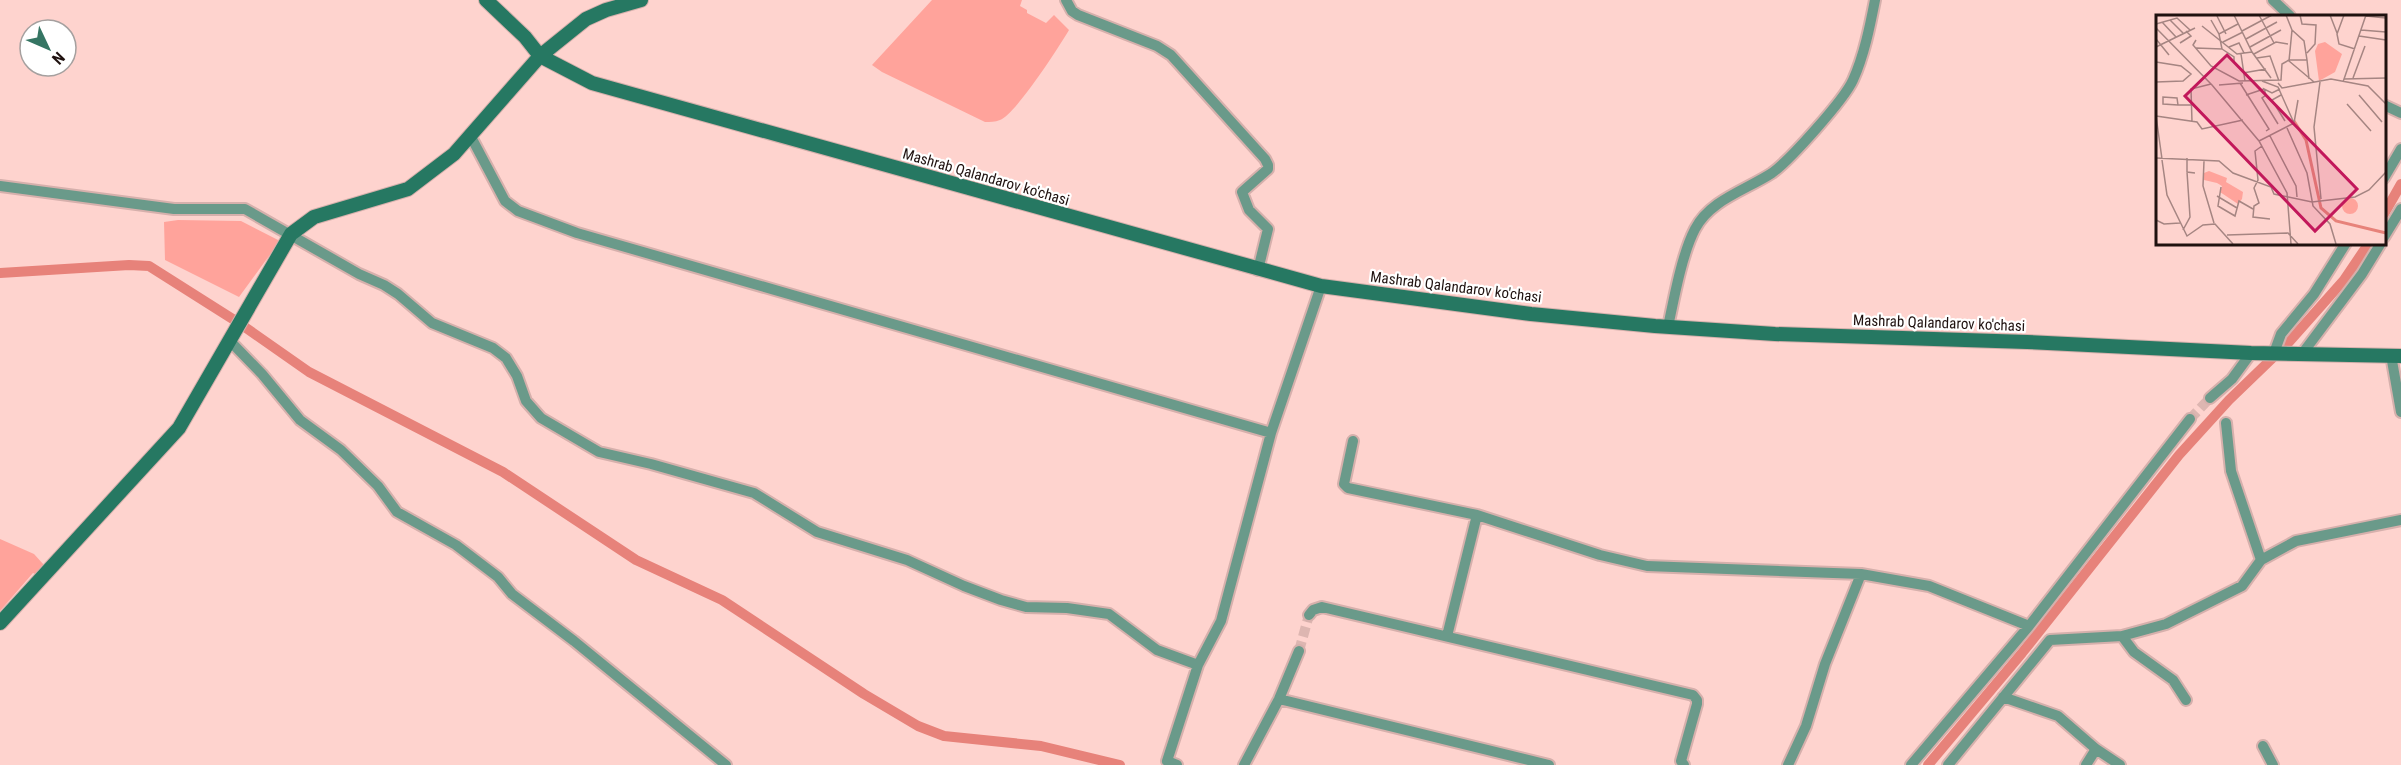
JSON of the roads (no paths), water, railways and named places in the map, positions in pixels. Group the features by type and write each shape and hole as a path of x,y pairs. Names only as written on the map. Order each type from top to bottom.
{"main road":[{"path":"486,0 525,37 540,56"},
{"path":"0,622 179,428 291,234 314,217 408,189 454,154 540,56 586,19 606,10 641,0"},
{"name":"Mashrab Qalandarov ko'chasi","path":"540,56 592,83 1321,286 1516,312 1668,327 1775,334 2027,342 2254,353 2396,356"}],"street":[{"path":"1066,0 1077,15 1157,46 1171,55 1265,159 1268,169 1242,192 1248,210 1268,229 1258,270"},
{"path":"1668,327 1680,274 1695,229 1709,211 1734,193 1773,172 1845,94 1854,79 1875,0"},
{"path":"2273,0 2289,15"},
{"path":"2386,105 2401,112"},
{"path":"470,135 505,201 518,211 577,233 1271,433"},
{"path":"2386,176 2401,149"},
{"path":"0,186 174,209 245,208 359,274 384,285 432,323 493,348 506,358 517,376 526,400 541,418 599,452 754,493 817,532 907,560 1001,600 1026,607 1067,608 1109,614 1157,650 1198,665"},
{"path":"2386,235 2401,209"},
{"path":"2274,353 2281,334 2314,294 2345,244"},
{"path":"2302,354 2362,274 2380,244"},
{"path":"1178,765 1167,762 1198,665 1221,621 1271,433 1321,286"},
{"path":"230,341 262,374 300,420 341,450 378,486 397,512 456,545 498,577 512,594 574,641 726,765"},
{"path":"2210,398 2254,353"},
{"path":"2396,356 2401,412"},
{"path":"1911,765 2029,626 2190,419"},
{"path":"2226,423 2231,471 2261,560"},
{"path":"1353,441 1344,484 1348,488 1477,515 1600,555 1647,566 1861,574 1929,586 2029,626"},
{"path":"1447,636 1477,515"},
{"path":"1948,765 2050,640 2122,636 2166,624 2242,586 2261,560 2296,541 2401,520"},
{"path":"1788,765 1806,726 1825,664 1861,574"},
{"path":"1309,615 1313,610 1322,607 1693,695 1697,704 1681,761 1684,765"},
{"path":"2122,636 2134,652 2173,680 2186,700"},
{"path":"1244,765 1279,699 1299,651"},
{"path":"2003,697 2058,716 2096,749 2120,765"},
{"path":"1279,699 1549,765"},
{"path":"2263,746 2273,765"},
{"path":"2086,765 2096,749"}],"waterway":[{"path":"2386,210 2401,184"},
{"path":"1928,765 2022,653 2179,455 2229,400 2289,342 2344,280 2368,244"},
{"path":"0,273 129,265 149,266 239,323 309,372 503,472 636,560 722,600 864,694 918,726 944,736 1041,746 1120,765"}],"tunnel":[{"path":"2190,419 2210,398"},
{"path":"1299,651 1309,615"}]}
